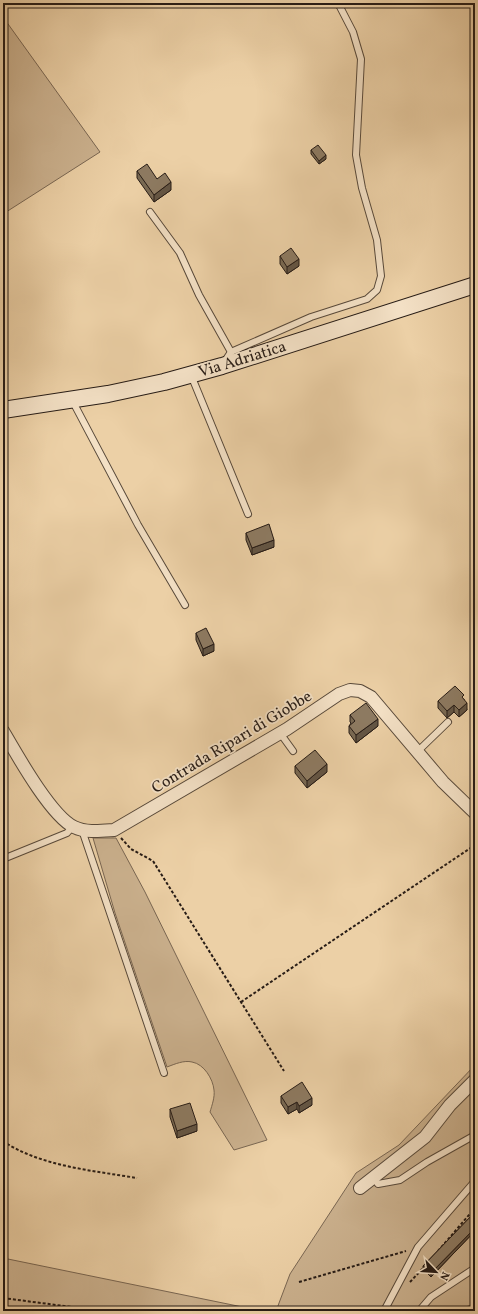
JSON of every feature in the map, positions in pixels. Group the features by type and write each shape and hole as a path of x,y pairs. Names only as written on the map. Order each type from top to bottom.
{"main road":[{"name":"Via Adriatica","path":"3,410 108,394 222,366 475,285"}],"street":[{"name":"Contrada Ripari di Giobbe","path":"114,830 280,733 339,694 350,690 360,691 371,697 417,752 475,813"},
{"path":"3,731 37,786 60,816 77,828 114,830"},
{"path":"360,1188 425,1137 450,1105 475,1080"}],"lane":[{"path":"222,366 231,352 311,317 367,299 377,290 381,276 377,240 362,188 356,155 361,59 353,32 338,3"},
{"path":"150,212 180,253 199,295 231,352"},
{"path":"191,374 248,514"},
{"path":"71,400 138,525 186,605"},
{"path":"417,752 448,722"},
{"path":"280,733 293,751"},
{"path":"3,859 77,828 164,1073"},
{"path":"374,1178 378,1184 400,1180 427,1162 475,1135"},
{"path":"384,1311 418,1247 475,1181"},
{"path":"420,1311 430,1296 475,1268"}],"path":[{"path":"114,830 131,849 153,861 284,1071"},
{"path":"241,1002 475,845"},
{"path":"3,1141 15,1150 62,1165 137,1178"},
{"path":"433,1256 475,1208"},
{"path":"299,1282 418,1247"},
{"path":"406,1285 428,1262"},
{"path":"3,1298 102,1311"}],"shaded area":[{"path":"3,17 100,152 3,214"},
{"path":"93,838 116,838 145,892 267,1140 234,1150 210,1112 214,1093 212,1081 204,1069 196,1063 189,1062 167,1067 115,913"},
{"path":"475,1065 475,1303 457,1311 276,1311 290,1274 356,1173 399,1145"},
{"path":"3,1258 262,1311 3,1311"}],"building":[{"path":"318,145 326,155 319,161 311,150"},
{"path":"147,164 157,179 165,173 171,182 154,195 137,171"},
{"path":"291,248 299,259 287,267 280,256"},
{"path":"269,524 274,540 252,548 246,533"},
{"path":"206,628 214,644 203,649 196,633"},
{"path":"455,686 464,695 462,697 467,703 459,710 454,705 447,711 438,701"},
{"path":"366,703 378,719 356,735 349,726 355,721 350,715"},
{"path":"315,750 327,764 307,781 295,766"},
{"path":"302,1082 312,1098 299,1106 297,1102 288,1107 281,1096"},
{"path":"190,1103 197,1124 177,1131 170,1109"},
{"path":"475,1212 475,1228 431,1273 423,1266"}]}
